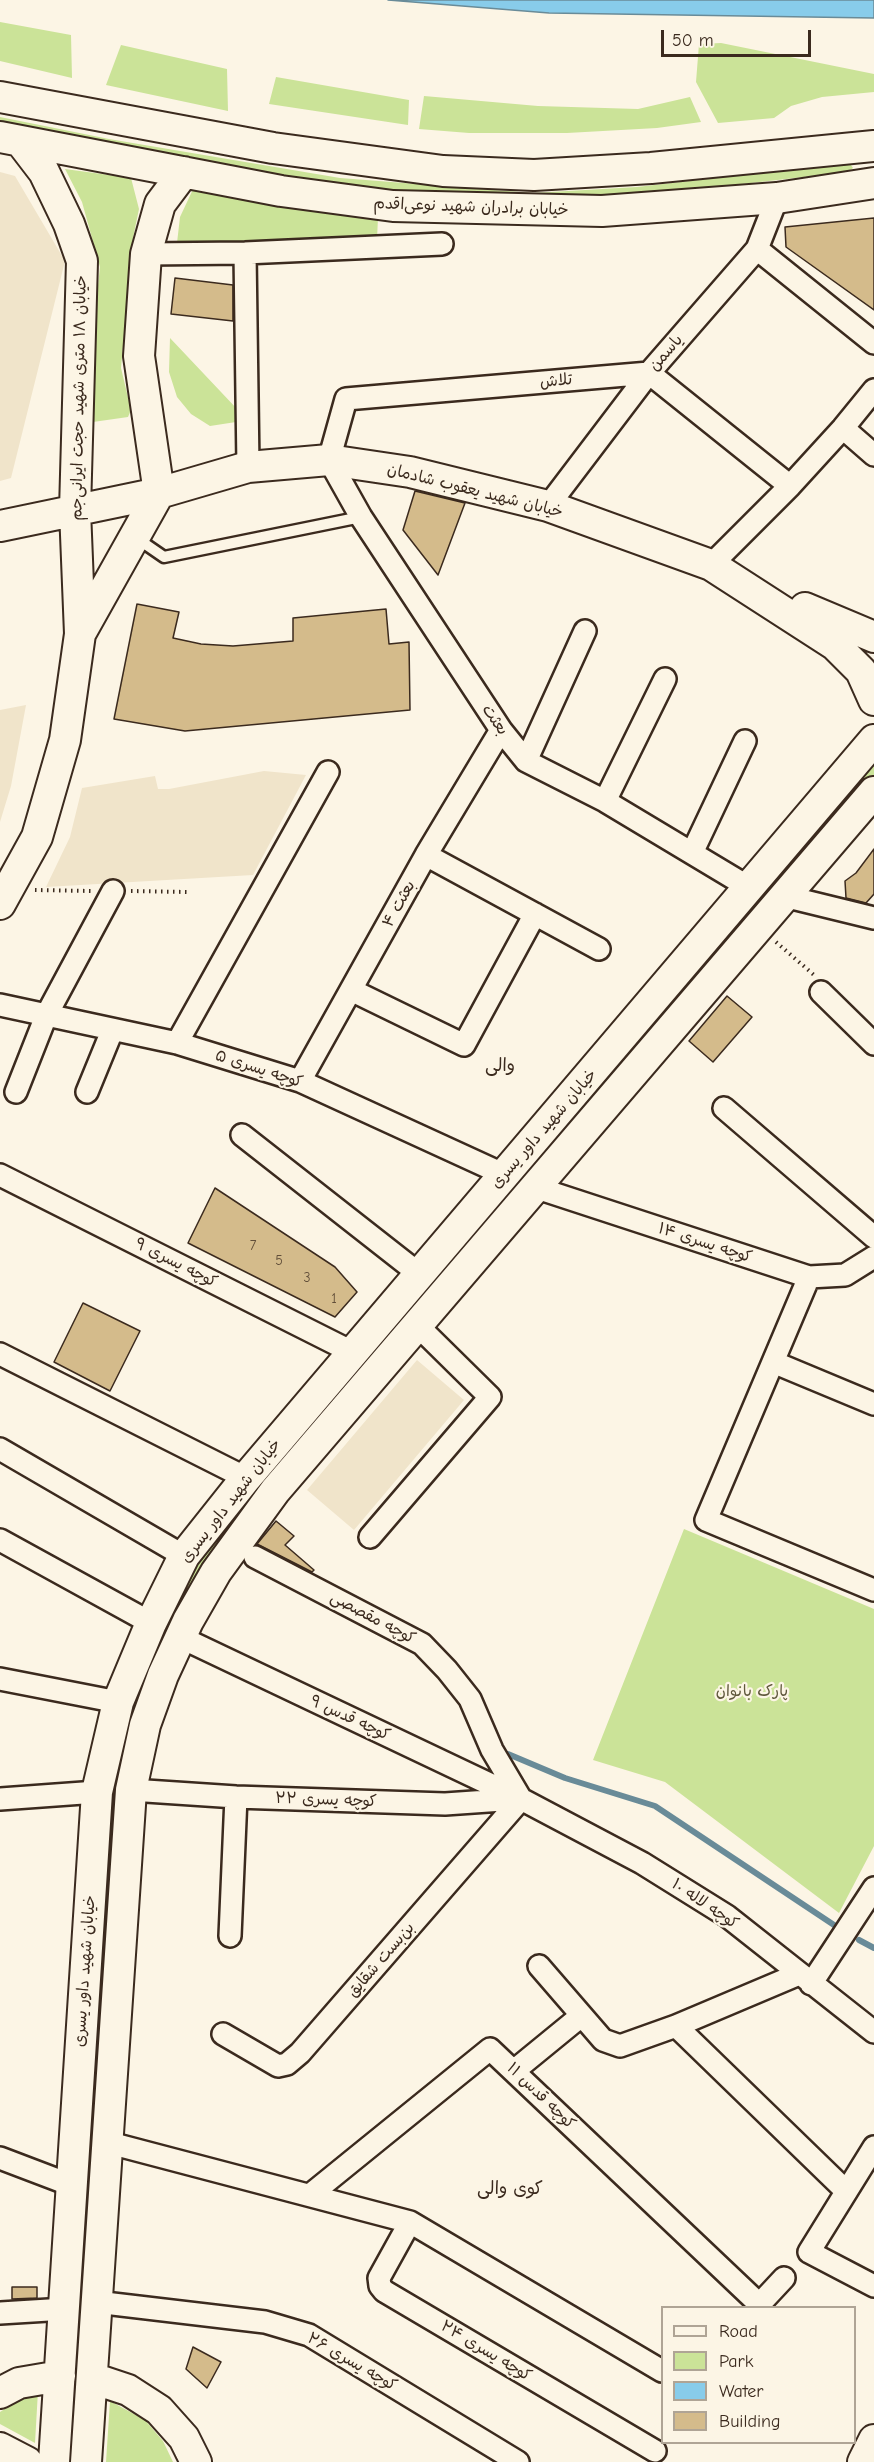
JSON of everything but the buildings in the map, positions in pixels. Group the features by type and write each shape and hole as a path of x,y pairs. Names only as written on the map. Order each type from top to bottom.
{"main road":[{"name":"خیابان برادران شهید نوعی‌اقدم","path":"0,97 273,148 443,171 534,175 651,168 871,146"},
{"name":"خیابان برادران شهید نوعی‌اقدم","path":"10,140 281,190 393,206 471,210 602,211 777,198 873,183"},
{"name":"خیابان ۱۸ متری شهید حجت ایرانی‌جم","path":"0,904 37,837 65,740 80,634 75,510 82,261 69,224 44,172 10,140"},
{"path":"871,146 873,183"},
{"path":"159,493 139,356 146,254 160,204 183,172"},
{"name":"خیابان شهید یعقوب شادمان","path":"0,526 159,493 248,467 329,460 410,472 548,506 721,571 874,637"},
{"name":"خیابان ۱۸ متری شهید حجت ایرانی‌جم","path":"80,634 159,493"},
{"name":"خیابان شهید یعقوب شادمان","path":"721,571 835,645 861,671 874,700"},
{"name":"خیابان شهید داور یسری","path":"54,2462 97,1792 118,1702 151,1623 184,1556 246,1478 418,1273 505,1175 874,740"},
{"name":"خیابان شهید داور یسری","path":"86,2462 131,1790 145,1725 180,1637 216,1572 268,1500 758,926 874,794"},
{"path":"505,1175 534,1187"},
{"path":"151,1623 180,1637"},
{"path":"0,2393 19,2384 60,2376"},
{"path":"92,2378 128,2390 159,2410 184,2438 196,2462"},
{"path":"0,2448 27,2462"}],"street":[{"name":"یاسمن","path":"548,506 649,373 757,249 777,198"},
{"path":"146,254 245,253 442,244"},
{"path":"757,249 874,343"},
{"path":"245,253 248,467"},
{"path":"649,373 790,486"},
{"name":"تلاش","path":"329,460 346,399 649,373"},
{"path":"721,571 790,486 874,390"},
{"path":"843,428 874,455"},
{"name":"بعثت","path":"329,460 361,516 501,730 526,761 605,801 750,888"},
{"path":"526,761 585,632"},
{"path":"605,801 665,679"},
{"name":"بعثت ۴","path":"300,1081 426,855 501,730"},
{"path":"692,854 745,741"},
{"path":"177,1043 328,772"},
{"path":"426,855 599,949"},
{"path":"16,1092 46,1016 113,891"},
{"path":"784,896 874,918"},
{"path":"351,990 464,1045 535,914"},
{"path":"821,992 874,1044"},
{"name":"کوچه یسری ۵","path":"0,1005 112,1031 177,1043 300,1081 505,1175"},
{"path":"87,1092 112,1031"},
{"path":"724,1108 874,1237"},
{"path":"242,1135 418,1273"},
{"name":"کوچه یسری ۹","path":"0,1175 352,1352"},
{"name":"کوچه یسری ۱۴","path":"534,1187 809,1276 845,1275 874,1257"},
{"path":"809,1276 706,1520 874,1590"},
{"path":"370,1537 490,1397 418,1326"},
{"path":"0,1354 246,1478"},
{"path":"773,1362 874,1404"},
{"path":"0,1449 184,1556"},
{"path":"0,1540 151,1623"},
{"name":"کوچه مقصصی","path":"255,1557 422,1644 470,1699 492,1750 521,1799"},
{"name":"کوچه قدس ۹","path":"180,1637 521,1799"},
{"path":"0,1679 118,1702"},
{"name":"کوچه یسری ۲۲","path":"131,1790 236,1797 445,1804 521,1799"},
{"path":"0,1799 97,1792"},
{"path":"230,1936 236,1797"},
{"name":"کوچه لاله ۱۰","path":"521,1799 642,1863 727,1916 874,2032"},
{"name":"بن‌بست شقایق","path":"224,2034 278,2066 286,2064 300,2053 521,1799"},
{"path":"539,1966 603,2040 620,2046 805,1979 874,1888"},
{"path":"515,2070 581,2016"},
{"path":"676,2026 845,2190"},
{"name":"کوچه قدس ۱۱","path":"310,2194 490,2049 515,2070 758,2306"},
{"path":"106,2142 410,2222 661,2370"},
{"path":"874,2147 845,2190 809,2252 874,2286"},
{"path":"0,2158 71,2185"},
{"name":"کوچه یسری ۲۴","path":"410,2222 379,2278 380,2286 384,2291 655,2450"},
{"path":"758,2306 784,2278"},
{"name":"کوچه یسری ۲۶","path":"96,2302 265,2322 309,2335 518,2462"},
{"path":"0,2313 65,2309"}],"lane":[{"path":"135,536 164,557 361,516"}],"path":[{"path":"758,926 826,986 821,992"}],"shaded area":[{"path":"0,172 15,176 65,261 11,478 0,481"},
{"path":"26,705 11,786 0,822 0,710"},
{"path":"264,771 306,775 253,875 46,887 70,837 82,788 155,776 158,789 169,789"},
{"path":"417,1360 464,1400 354,1530 307,1490"}],"green space":[{"path":"0,22 71,35 72,78 0,61"},
{"path":"721,43 874,74 874,92 822,97 791,106 774,118 718,123 696,82 699,44"},
{"path":"121,45 227,69 228,111 106,85"},
{"path":"276,77 409,100 408,125 269,104"},
{"path":"424,96 538,106 638,109 690,97 701,122 657,128 567,133 469,133 419,129"},
{"path":"0,117 109,139 340,178 533,193 637,187 845,163 853,168 848,172 698,189 531,201 338,185 105,147 0,125"},
{"path":"65,169 131,178 139,209 133,238 121,368 131,410 128,417 79,424 90,358 100,267 82,202"},
{"path":"195,185 378,218 377,239 177,243 180,217"},
{"path":"170,338 238,410 236,422 210,426 191,414 177,397 169,372"},
{"path":"874,765 874,777 535,1170 526,1175 526,1168"},
{"path":"498,1203 501,1205 172,1627 167,1624 203,1552"},
{"name":"پارک بانوان","path":"684,1529 874,1609 874,1846 839,1913 665,1782 593,1760"},
{"path":"154,1663 72,2456 68,2455 111,1819 119,1766 136,1700 148,1665"},
{"path":"38,2391 35,2443 0,2424 0,2412 30,2393"},
{"path":"110,2401 145,2420 163,2441 173,2462 106,2462"}],"water":[{"path":"388,0 874,0 874,18 549,13"}],"waterway":[{"path":"508,1754 565,1778 655,1806 837,1927"},
{"path":"859,1940 874,1948"}],"district":[{"name":"والی","path":"500,1066"},
{"name":"کوی والی","path":"510,2189"}]}
